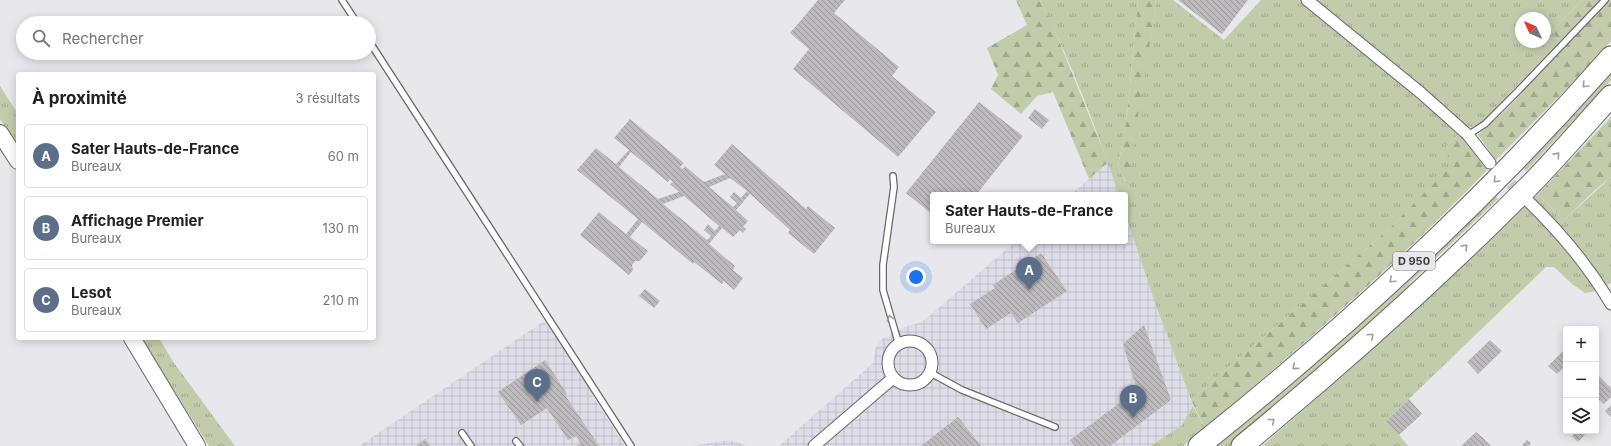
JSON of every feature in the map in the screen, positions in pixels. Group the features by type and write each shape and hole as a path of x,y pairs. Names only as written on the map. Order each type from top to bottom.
{"highway":[{"name":"D 950","path":"1199,446 1322,344 1425,250 1498,179 1611,57"},
{"name":"D 950","path":"1242,446 1326,377 1438,274 1532,183 1611,96"}],"main road":[{"path":"0,133 16,158"},
{"path":"133,340 198,446"}],"street":[{"path":"1307,0 1415,88 1468,135 1490,163"},
{"path":"1528,201 1562,235 1611,304"},
{"path":"911,342 923,346 930,357 931,365 929,372 925,379 915,384 903,384 893,378 889,369 891,352 899,345 911,342"},
{"path":"814,446 893,378"}],"lane":[{"path":"342,0 352,16"},
{"path":"1468,135 1484,124 1518,91 1605,0"},
{"path":"376,52 630,446"},
{"path":"892,176 894,187 883,265 883,290 899,345"},
{"path":"929,372 962,390 1055,427"},
{"path":"462,433 471,446"}],"shaded area":[{"path":"1108,162 1118,192 1074,192"},
{"path":"1128,222 1154,300 1193,406 1181,426 1150,446 779,446 873,363 876,347 882,339 907,326 922,322 1013,244 1128,244"},
{"path":"544,321 582,371 591,393 625,446 359,446"},
{"path":"729,440 748,446 692,446"}],"green space":[{"path":"1016,0 1040,0 1053,26 1108,162 1089,179 1053,92 1037,96 1021,114 991,89 998,75 987,48 1027,25"},
{"path":"1040,0 1138,0 1127,117 1118,167 1126,183 1157,0 1173,0 1224,40 1261,0 1301,0 1407,85 1458,135 1447,146 1450,168 1389,229 1191,400 1154,300 1128,222 1128,192 1118,192 1083,96"},
{"path":"1138,0 1157,0 1127,184 1118,167 1127,117"},
{"path":"1315,0 1582,0 1552,32 1560,41 1482,122 1472,127 1464,126 1416,82"},
{"path":"1582,0 1600,0 1560,41 1552,32"},
{"path":"1609,0 1611,0 1611,41 1588,67 1496,160 1478,135 1507,109"},
{"path":"1611,71 1611,80 1526,171 1521,166"},
{"path":"0,86 16,111 16,144 0,119"},
{"path":"1611,117 1611,177 1595,190 1564,220 1538,194"},
{"path":"1458,135 1469,143 1488,169 1385,270 1314,334 1205,428 1191,400 1389,229 1449,168 1447,146"},
{"path":"1611,177 1611,283 1592,292 1585,293 1572,284 1554,267 1546,267 1387,420 1408,446 1262,446 1347,372 1528,201 1538,194 1564,220"},
{"path":"1492,193 1498,199 1409,284 1414,287 1231,446 1213,446"},
{"path":"142,340 160,340 174,363 235,446 209,446"},
{"path":"1193,406 1205,428 1183,446 1150,446 1181,426"}],"building":[{"path":"818,0 845,0 834,13 899,67 892,76 936,112 898,157 793,69 809,49 790,33"},
{"path":"1178,0 1248,0 1222,34"},
{"path":"979,102 1023,136 978,192 930,192 930,213 906,193"},
{"path":"1035,109 1049,120 1042,129 1028,118"},
{"path":"630,119 684,163 680,167 683,169 685,166 704,182 725,174 714,165 732,144 806,209 808,206 835,228 814,254 788,233 790,230 750,194 736,210 748,221 743,227 746,229 743,233 740,230 733,237 722,228 709,244 735,266 733,270 743,278 734,290 724,281 722,284 694,262 693,264 642,222 630,237 648,251 640,261 635,261 632,265 633,270 629,275 580,235 599,212 626,234 638,219 577,170 596,148 616,164 629,150 614,138","holes":["631,152 668,182 670,179 673,182 670,184 679,192 658,199 619,167","730,178 747,191 741,198 734,192 730,197 737,203 733,207 709,187","684,196 719,226 715,231 708,224 704,230 711,236 707,240 663,204"]},
{"path":"1041,253 1067,291 1018,323 1011,313 986,329 970,304 995,288 993,285"},
{"path":"645,289 660,301 654,308 639,296"},
{"path":"1144,325 1171,400 1110,446 1075,446 1070,440 1137,390 1123,344"},
{"path":"1490,340 1502,351 1478,374 1467,362"},
{"path":"1563,351 1563,368 1557,374 1548,366"},
{"path":"545,360 567,394 565,395 599,446 577,446 581,444 576,436 568,440 547,408 521,425 498,392"},
{"path":"1599,376 1611,388 1611,397 1604,404 1600,400 1599,401"},
{"path":"1409,399 1422,414 1399,435 1386,421"},
{"path":"1611,405 1611,417 1605,411"},
{"path":"958,417 981,446 921,446"},
{"path":"1476,432 1491,446 1461,446"},
{"path":"1574,434 1585,434 1578,442 1572,436"},
{"path":"425,439 430,446 416,446"},
{"path":"1527,440 1531,443 1529,446 1522,445"}],"tunnel":[{"path":"1499,172 1523,196"}],"place":[{"name":"Sater Hauts-de-France","path":"1029,290"},
{"name":"Lesot","path":"537,402"},
{"name":"Affichage Premier","path":"1133,418"}]}
